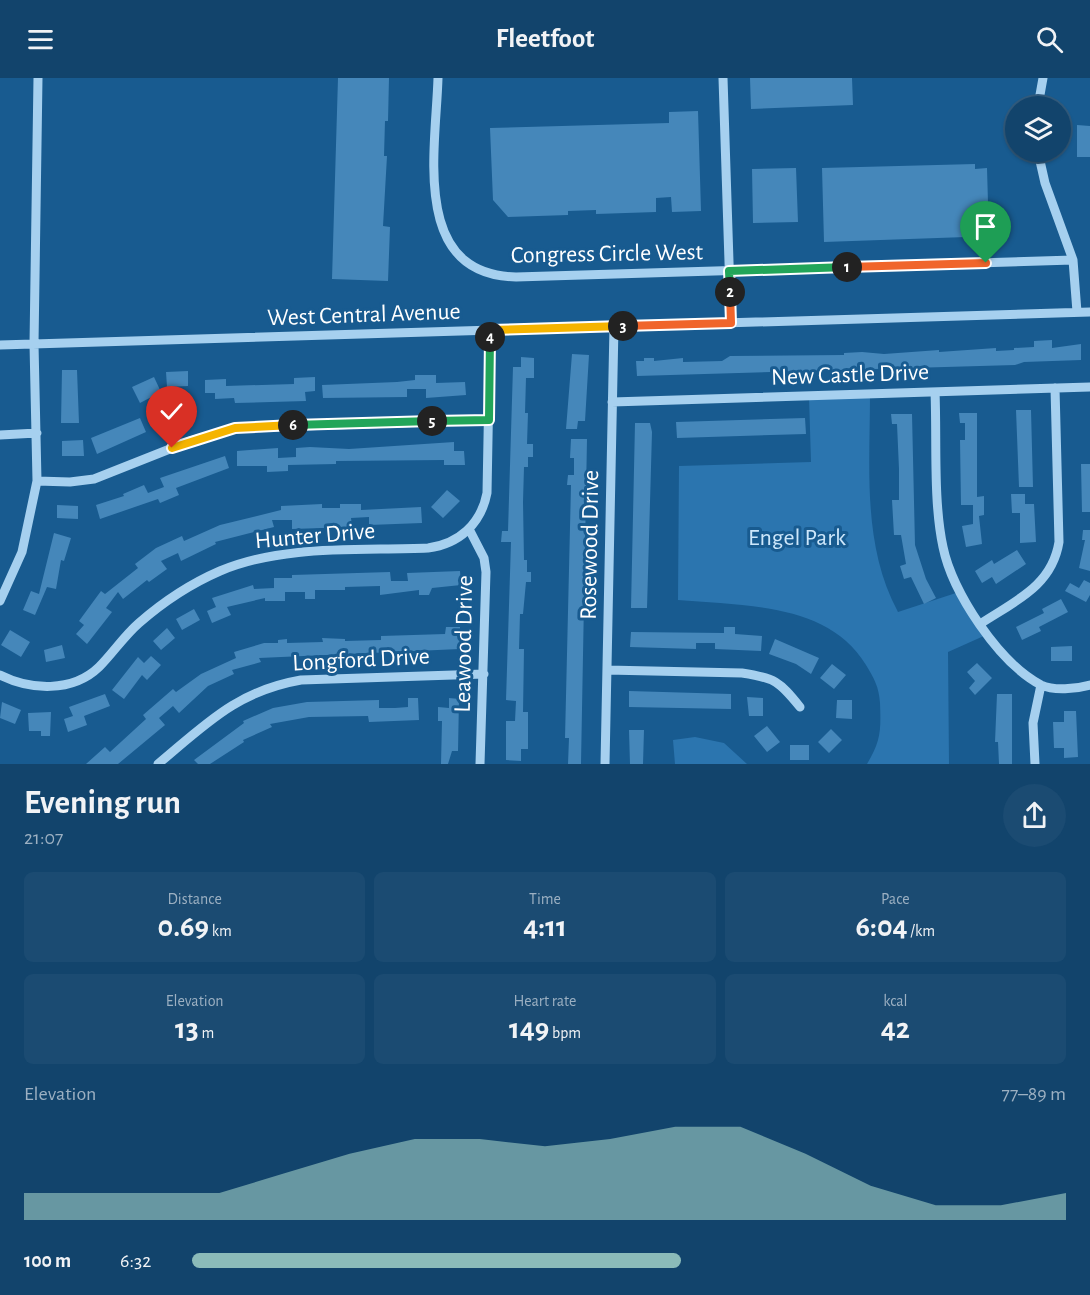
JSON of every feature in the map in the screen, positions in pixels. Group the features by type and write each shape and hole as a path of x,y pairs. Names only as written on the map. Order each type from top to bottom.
{"street":[{"path":"0,601 27,536 37,481 34,344 38,78"},
{"name":"Congress Circle West","path":"438,78 436,210 445,237 465,262 488,273 505,277 1073,260"},
{"path":"723,78 731,323"},
{"path":"1039,96 1042,78"},
{"path":"1041,162 1073,260 1077,312"},
{"name":"West Central Avenue","path":"0,345 1090,312"},
{"name":"Rosewood Drive","path":"605,764 614,326"},
{"name":"Hunter Drive","path":"0,675 22,684 42,687 63,685 78,680 97,669 137,625 172,597 204,578 234,566 295,553 438,547 447,544 469,529 480,514 487,493 490,330"},
{"name":"New Castle Drive","path":"612,402 1090,387"},
{"path":"980,624 1047,577 1056,560 1059,542 1055,388"},
{"path":"935,392 943,548 955,579 993,646 1041,685 1069,689 1090,685"},
{"path":"37,481 70,482 94,479 190,441 235,428 489,420"},
{"path":"0,435 37,433"},
{"name":"Leawood Drive","path":"469,529 484,558 486,572 480,764"},
{"path":"607,670 742,673 760,676 780,683 800,706"},
{"name":"Longford Drive","path":"158,764 231,705 253,692 276,684 301,680 484,674"},
{"path":"1035,764 1033,723 1041,685"}],"green space":[{"name":"Engel Park","path":"870,394 869,478 873,533 886,586 898,612 962,591 986,635 948,652 949,764 867,764 879,735 880,703 877,687 866,665 850,644 830,629 807,618 782,611 678,600 679,466 811,462 809,396"},
{"path":"695,737 724,743 747,764 675,764 673,740"}],"building":[{"path":"338,78 389,78 388,121 385,121 384,156 387,156 383,226 390,227 388,281 332,279"},
{"path":"750,78 852,78 853,105 751,109"},
{"path":"698,111 701,211 672,212 671,197 656,198 656,212 596,214 596,210 568,211 568,215 508,217 493,200 490,128 669,123 669,112"},
{"path":"1077,125 1090,126 1090,157 1077,157"},
{"path":"975,164 975,169 987,168 988,203 984,203 985,232 966,233 966,237 824,242 822,168"},
{"path":"796,168 798,222 753,223 752,169"},
{"path":"1052,340 1052,348 1081,344 1081,360 1024,362 1015,365 637,376 636,361 644,361 644,358 654,358 654,361 683,358 683,362 722,361 730,356 844,355 844,353 862,352 884,354 996,348 996,351 1034,347 1034,341"},
{"path":"572,354 589,355 585,421 578,421 577,429 566,429"},
{"path":"521,357 534,358 534,378 526,378 527,444 533,444 533,457 528,457 528,467 524,467 524,560 527,560 527,572 531,572 531,582 526,582 523,614 520,614 519,649 524,649 523,712 528,712 528,749 521,749 521,761 506,760 506,721 515,721 516,701 506,700 511,542 501,542 502,531 508,531 513,367 521,367"},
{"path":"62,370 77,370 79,423 61,423"},
{"path":"188,371 188,386 167,387 166,372"},
{"path":"415,375 436,375 436,383 465,382 466,395 426,398 426,389 407,389 407,397 323,398 322,385 397,382 415,380"},
{"path":"154,377 161,392 140,403 132,387"},
{"path":"315,377 315,391 305,392 306,401 235,403 234,398 215,399 215,393 205,393 205,380 226,379 226,386 294,384 294,378"},
{"path":"1016,410 1031,410 1033,487 1019,487"},
{"path":"959,413 977,413 977,497 984,496 984,515 979,516 982,544 966,547 962,526 973,524 973,505 961,505 960,440 965,440 965,423 960,423"},
{"path":"891,414 912,414 915,545 926,579 936,598 924,604 911,577 904,579 900,566 906,564 901,535 894,535 892,500 899,500 899,469 897,424 892,424"},
{"path":"140,418 146,432 97,454 91,438"},
{"path":"805,418 806,434 677,438 676,422"},
{"path":"635,423 650,423 652,432 647,608 631,608"},
{"path":"571,439 587,439 581,764 568,764 569,738 565,738 571,485 567,485 568,475 574,475 574,458 570,458"},
{"path":"83,440 84,456 62,456 62,441"},
{"path":"454,442 454,451 464,451 465,465 444,465 444,460 336,461 336,464 288,465 288,471 267,472 267,466 237,466 237,451 278,448 278,458 296,457 296,448 349,449"},
{"path":"225,456 229,468 176,488 179,495 160,503 158,499 100,519 96,505 124,496 123,494 144,485 148,493 164,487 160,478"},
{"path":"1081,464 1090,464 1090,512 1082,512"},
{"path":"447,490 460,501 443,518 431,507"},
{"path":"1011,494 1025,494 1025,504 1034,504 1036,542 1020,543 1020,513 1012,513"},
{"path":"322,504 322,508 340,508 340,504 361,504 361,510 421,507 422,523 369,525 369,517 351,518 352,527 292,529 292,520 272,520 274,527 215,542 216,544 181,561 178,553 161,561 167,569 149,582 147,580 123,599 118,592 106,608 112,612 87,644 76,634 84,625 79,621 101,591 105,594 138,568 135,564 156,548 182,536 184,541 220,525 281,510 281,506"},
{"path":"57,505 78,506 78,519 57,518"},
{"path":"1083,530 1090,530 1090,571 1079,568 1085,540 1082,540"},
{"path":"54,533 71,538 64,561 61,560 56,589 47,587 35,615 23,610 31,591 39,594"},
{"path":"1017,550 1026,564 996,584 992,577 982,583 975,571 992,560 994,564"},
{"path":"460,571 461,585 432,588 429,595 419,595 419,590 380,595 380,586 345,587 345,590 315,590 315,599 305,599 305,592 285,592 285,601 265,601 265,598 227,607 231,615 212,623 207,611 216,607 212,598 253,585 254,589 274,588 274,578 292,578 292,575 390,572 391,581 408,581 407,573"},
{"path":"1084,580 1090,583 1090,595 1086,602 1065,591 1070,583 1079,588"},
{"path":"1061,599 1068,612 1039,627 1041,631 1022,640 1016,627 1044,613 1042,609"},
{"path":"194,609 200,620 182,630 176,619"},
{"path":"446,627 460,627 460,649 259,658 261,662 232,670 234,674 208,686 179,713 173,706 159,718 165,725 118,764 86,764 105,747 110,752 146,719 143,715 173,689 176,692 201,674 236,658 234,652 287,639 287,643 323,642 322,638 345,639 345,641 381,640 381,636 445,634"},
{"path":"724,627 735,627 735,634 762,636 761,651 715,649 715,643 696,643 696,649 630,647 631,632 724,633"},
{"path":"167,628 175,638 161,650 153,641"},
{"path":"10,630 30,642 21,657 1,645"},
{"path":"775,639 819,658 811,674 796,664 769,654"},
{"path":"62,645 65,658 46,662 44,650"},
{"path":"1072,646 1072,661 1051,661 1051,647"},
{"path":"151,656 161,665 147,680 142,675 124,699 112,690 138,657 144,663"},
{"path":"977,663 992,678 975,695 969,688 975,681 967,672"},
{"path":"832,664 846,675 834,689 820,678"},
{"path":"629,691 731,694 731,709 629,707"},
{"path":"105,694 110,706 84,716 87,725 68,732 64,719 73,716 69,707"},
{"path":"997,694 1012,694 1012,764 999,764 998,742 995,742"},
{"path":"747,697 763,698 763,716 749,716"},
{"path":"408,698 418,698 419,720 369,722 368,716 309,717 270,724 272,727 243,740 244,742 210,764 198,764 194,760 244,723 243,721 273,708 307,702 379,700 379,708 395,708 408,707"},
{"path":"449,698 459,699 458,751 452,751 448,764 441,764 442,721 438,721 438,707 449,708"},
{"path":"837,700 852,700 852,719 836,718"},
{"path":"2,702 21,710 15,724 0,718"},
{"path":"1064,711 1076,711 1078,757 1064,758 1064,748 1054,748 1053,722 1064,722"},
{"path":"51,712 50,736 41,736 41,731 29,731 28,713"},
{"path":"767,726 780,742 767,752 754,736"},
{"path":"831,729 842,740 829,753 818,742"},
{"path":"629,730 644,730 643,764 630,764"},
{"path":"790,745 809,745 809,760 790,760"}],"route":[{"path":"172,448 221,431 249,426 489,420 490,330 731,323 729,271 986,263"}]}
